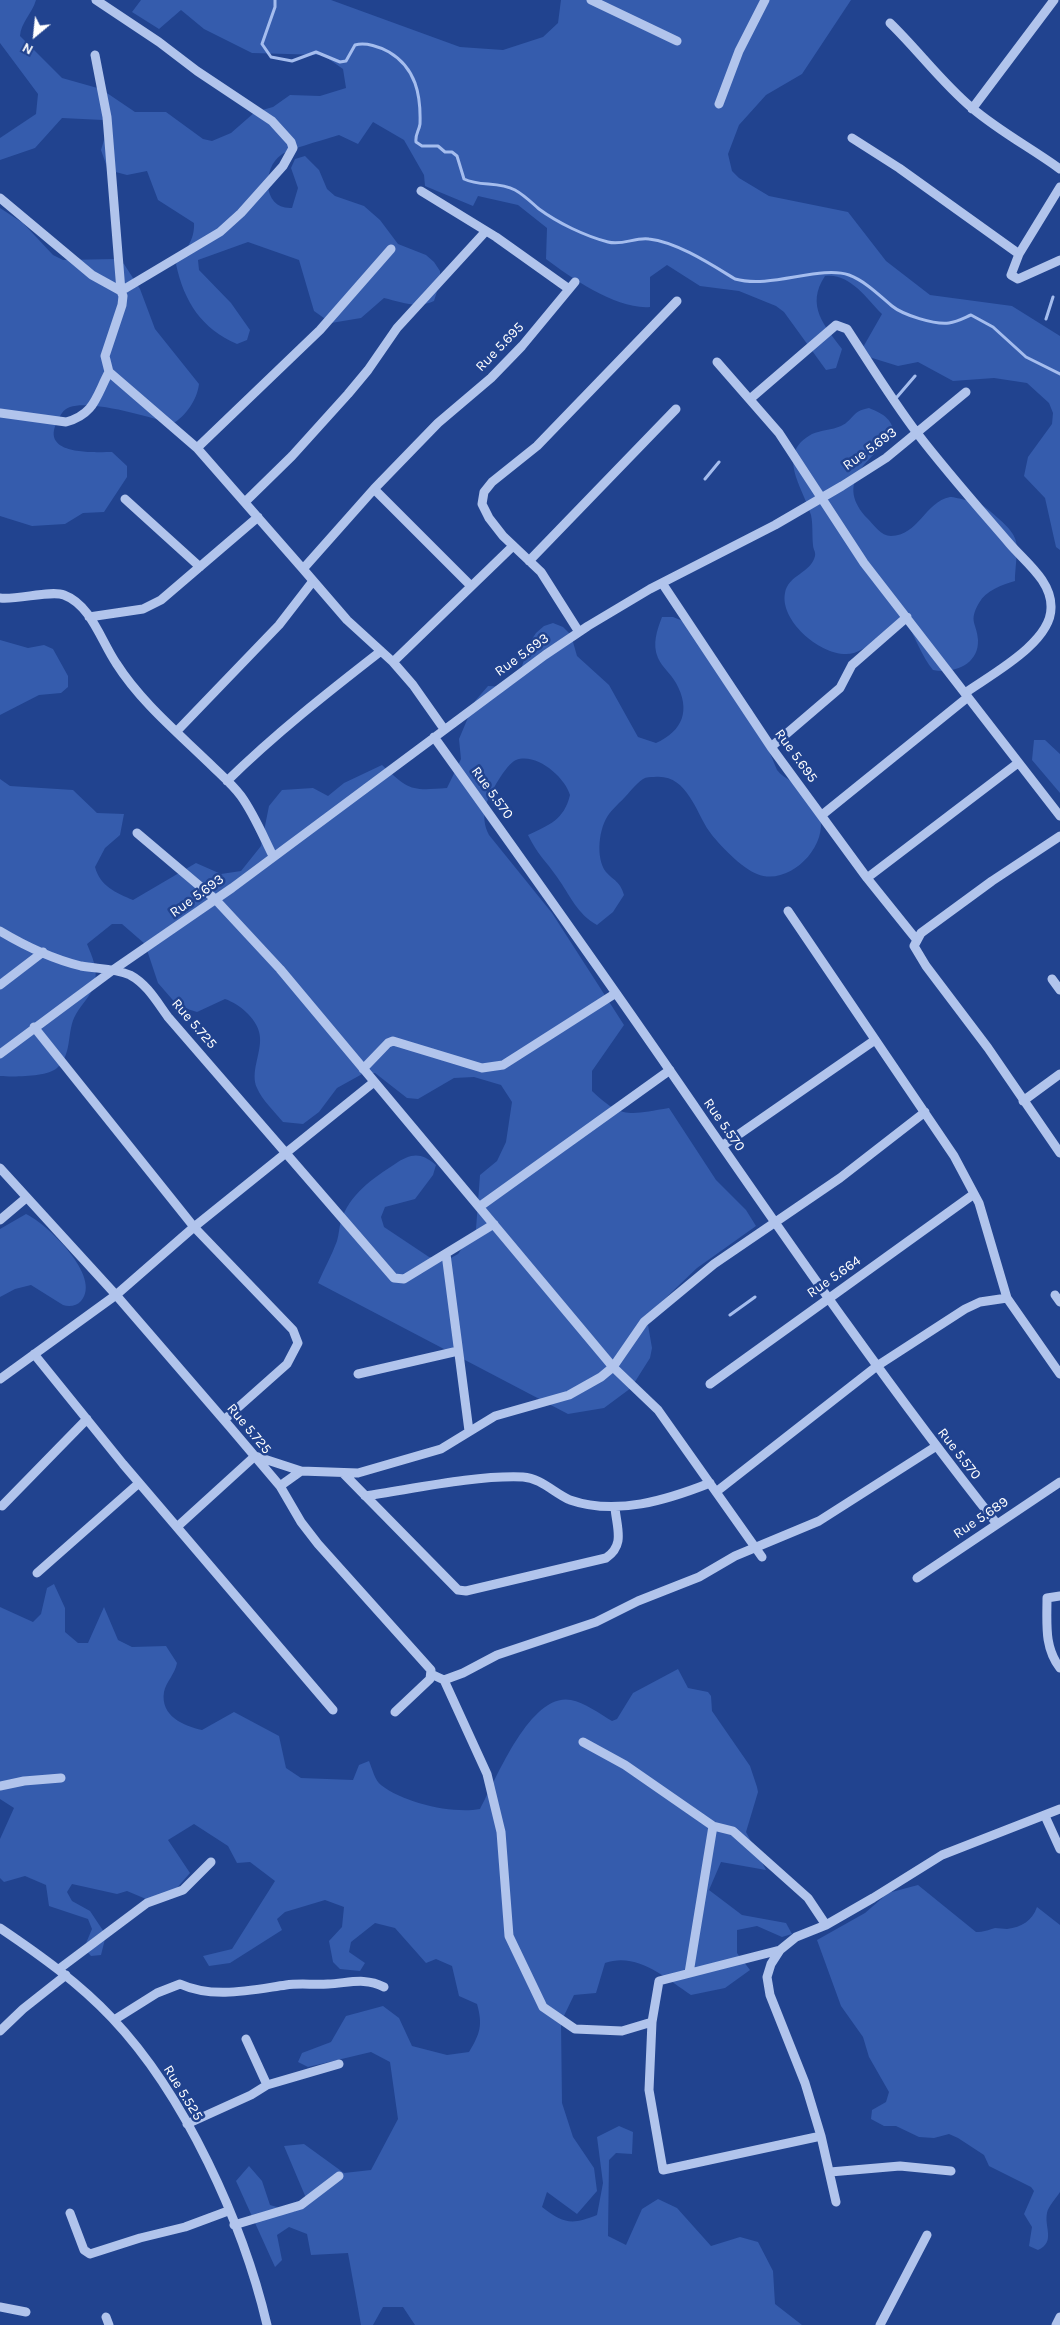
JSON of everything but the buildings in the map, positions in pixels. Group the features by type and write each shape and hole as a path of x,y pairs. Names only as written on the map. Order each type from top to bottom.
{"street":[{"path":"96,0 159,42 197,72 272,120 291,142 293,148 283,166 242,213 220,232 121,291"},
{"path":"591,0 676,41"},
{"path":"719,104 740,50 765,0"},
{"path":"972,109 1054,0"},
{"path":"890,23 914,46 947,85 972,109 1060,169"},
{"path":"0,413 66,422 76,419 89,411 109,372 106,356 123,296 121,291 107,117 95,55"},
{"path":"852,138 899,168 1019,254"},
{"path":"1060,187 1019,254 1012,268 1011,275 1014,278 1023,277 1060,260"},
{"path":"245,502 292,456 348,394 402,323 486,231 420,191"},
{"path":"0,198 92,275 121,291"},
{"name":"Rue 5.695","path":"303,569 374,489 438,424 491,378 516,352 572,286 486,231"},
{"path":"197,448 320,330 392,249"},
{"path":"579,632 540,572 513,546 489,518 482,504 484,492 492,482 537,446 676,301"},
{"path":"750,399 836,324 842,325 848,329 916,432 968,497 1034,569 1048,590 1051,609 1039,636 1026,650 967,695 822,815"},
{"path":"717,362 780,433 820,498 864,563 1060,816"},
{"path":"109,372 197,448 347,620 393,662 413,685 444,729"},
{"name":"Rue 5.693","path":"113,970 215,899 444,729 579,632 662,583 759,534 886,458 966,392"},
{"path":"529,561 676,409"},
{"path":"374,489 471,586"},
{"path":"125,499 200,566"},
{"path":"89,617 143,608 161,600 258,517"},
{"path":"393,662 513,546"},
{"path":"177,731 279,625 314,581"},
{"name":"Rue 5.695","path":"662,583 771,747 867,878 916,939"},
{"path":"0,598 32,597 54,593 63,594 71,599 89,617 116,664 155,712 177,731 241,796 273,856"},
{"path":"771,747 840,688 852,666 907,617"},
{"path":"227,781 292,721 381,651"},
{"name":"Rue 5.570","path":"434,737 877,1366 935,1446 997,1524"},
{"path":"867,878 1018,764"},
{"path":"137,833 215,899 280,969 613,1367 658,1410 762,1556"},
{"path":"1060,836 992,881 921,933 916,939 914,946 926,966 988,1048 1060,1153"},
{"path":"788,911 954,1156 979,1203 1007,1298 1060,1374"},
{"name":"Rue 5.725","path":"0,932 43,952 82,966 113,970 130,976 144,985 389,1276 404,1279 494,1224"},
{"path":"0,986 43,952"},
{"path":"0,1054 113,970"},
{"path":"1052,979 1060,990"},
{"path":"363,1069 388,1043 393,1041 482,1068 503,1065 616,993"},
{"path":"34,1027 194,1227 294,1330 298,1343 287,1364 224,1420"},
{"path":"722,1146 876,1040"},
{"path":"479,1206 670,1070"},
{"path":"1024,1101 1060,1074"},
{"path":"0,1379 116,1295 194,1227 374,1082"},
{"path":"177,1527 255,1456 301,1471 358,1473 441,1449 495,1416 569,1395 601,1377 613,1367 644,1322 714,1264 840,1178 925,1112"},
{"name":"Rue 5.725","path":"0,1168 116,1295 255,1456 280,1486 301,1522 318,1544 431,1670 432,1674"},
{"name":"Rue 5.664","path":"710,1384 828,1297 974,1194"},
{"path":"0,1220 26,1198"},
{"path":"446,1254 469,1431"},
{"path":"716,1492 877,1366 965,1308 980,1302 1007,1298"},
{"path":"358,1374 458,1351"},
{"path":"34,1354 139,1483 334,1710"},
{"path":"2,1506 87,1419"},
{"path":"444,1680 463,1673 497,1655 596,1622 638,1601 699,1577 735,1556 819,1521 935,1446"},
{"path":"280,1486 301,1471"},
{"path":"343,1473 458,1590 466,1591 606,1558 616,1552 618,1545 615,1508"},
{"path":"365,1496 457,1482 525,1478 539,1482 570,1499 615,1508 677,1496 710,1483"},
{"name":"Rue 5.689","path":"917,1578 1060,1482"},
{"path":"37,1573 139,1483"},
{"path":"1060,1596 1047,1598 1047,1643 1052,1657 1060,1668"},
{"path":"395,1712 430,1679 432,1674 444,1680 487,1774 500,1832 509,1936 543,2007 576,2029 622,2031 652,2022"},
{"path":"583,1742 625,1765 713,1826 733,1831 808,1898 826,1925"},
{"path":"0,1786 24,1780 61,1778"},
{"path":"821,2136 662,2170 649,2090 652,2022 659,1981 780,1950 796,1937 826,1925 942,1855 1060,1809"},
{"path":"1045,1816 1060,1849"},
{"path":"689,1973 713,1826"},
{"path":"0,2032 62,1972 147,1903 183,1890 211,1862"},
{"name":"Rue 5.525","path":"0,1928 62,1972 114,2020 169,2094 187,2124 234,2226 258,2291 267,2325"},
{"path":"780,1950 767,1977 770,1995 805,2082 821,2136 836,2202"},
{"path":"114,2020 157,1993 180,1984 195,1991 239,1992 288,1985 328,1984 361,1980 374,1982 384,1988"},
{"path":"246,2039 266,2085"},
{"path":"187,2124 251,2095 266,2085 339,2064"},
{"path":"830,2172 900,2166 951,2171"},
{"path":"234,2226 301,2206 339,2176"},
{"path":"70,2213 84,2250 90,2254 140,2238 185,2227 228,2212"},
{"path":"880,2325 927,2235"},
{"path":"0,2307 26,2312"},
{"path":"1056,2325 1060,2317"}],"shaded area":[{"path":"0,0 36,0 22,26 20,36 62,78 101,89 135,112 166,112 203,139 212,141 231,133 255,112 273,107 290,95 320,96 346,88 343,69 323,55 252,53 204,29 181,10 159,29 132,12 141,0 331,0 460,47 503,50 543,37 558,23 561,0 851,0 802,74 766,95 739,125 728,154 732,171 739,178 769,196 848,212 886,261 930,295 1012,306 1060,336 1060,550 1056,547 1045,498 1024,476 1028,457 1052,424 1053,413 1049,403 1027,383 994,378 953,381 918,362 898,366 869,357 862,349 882,314 850,282 834,276 825,276 819,287 817,297 817,306 824,324 842,349 836,368 826,370 784,312 776,306 739,291 700,286 667,265 650,277 650,307 637,307 610,298 581,283 546,259 547,228 518,205 478,196 473,206 425,186 424,175 404,140 373,122 358,144 339,135 281,155 270,169 268,187 270,196 282,207 292,208 298,188 291,168 295,159 305,156 319,170 327,189 335,196 364,206 380,220 398,244 426,255 434,262 440,271 440,282 434,301 415,305 384,298 361,318 331,323 314,311 299,260 248,242 198,260 199,270 231,303 250,330 247,340 237,344 225,338 214,331 196,313 179,278 176,264 191,240 194,223 158,200 147,171 127,175 108,170 101,150 107,130 103,120 62,118 35,148 0,160 0,138 36,114 38,94 0,43"},
{"path":"0,208 23,223 53,255 63,260 116,259 124,264 140,289 155,329 199,384 196,396 190,407 182,417 172,424 106,407 80,405 67,408 63,412 56,424 54,434 57,442 63,447 84,452 112,452 127,466 127,477 104,512 83,513 65,524 32,526 0,516"},
{"path":"869,408 887,418 894,431 894,437 865,464 858,473 854,484 854,495 858,506 878,530 887,536 900,535 915,525 934,505 941,500 952,497 985,507 1002,521 1014,535 1017,549 1015,581 990,591 982,598 974,614 978,640 977,649 969,662 956,669 949,671 933,670 925,659 905,620 859,651 843,654 818,645 807,637 789,616 785,604 785,593 790,582 813,562 815,555 811,515 795,472 793,461 795,451 801,442 812,434 841,426 859,411"},
{"path":"662,617 673,617 683,621 718,659 719,669 752,710 777,770 801,787 808,795 819,813 821,828 812,852 793,870 769,877 757,874 738,862 718,842 709,831 682,787 665,777 644,778 611,811 603,827 599,851 600,859 606,872 619,884 624,895 613,912 597,925 590,921 574,904 528,835 555,821 564,810 570,795 556,774 541,763 524,758 516,760 503,773 486,805 484,821 489,835 552,913 624,1025 592,1071 592,1091 611,1107 628,1113 669,1108 716,1180 746,1210 756,1226 697,1268 653,1310 648,1325 652,1348 650,1358 631,1388 604,1408 568,1414 318,1283 335,1246 341,1221 350,1203 378,1175 401,1160 411,1156 421,1156 436,1165 433,1175 415,1199 385,1207 381,1217 384,1227 429,1257 449,1259 458,1254 476,1229 480,1175 497,1161 506,1142 512,1102 501,1085 474,1077 454,1078 418,1099 407,1098 375,1073 364,1073 337,1088 319,1112 303,1124 283,1122 262,1097 255,1082 260,1038 257,1025 253,1020 243,1009 225,999 197,1012 178,1006 158,983 145,944 122,924 112,924 87,944 94,964 95,980 90,994 74,1018 67,1051 62,1063 52,1071 38,1075 0,1076 0,779 10,786 73,790 97,813 124,814 120,835 105,848 95,867 97,874 105,884 133,900 196,863 221,874 241,871 261,846 269,806 282,790 313,788 328,796 344,783 382,765 398,780 411,787 417,789 447,788 461,759 459,739 475,701 488,686 509,687 517,681 530,642 544,626 553,623 563,627 571,635 577,656 609,685 638,737 656,743 673,732 682,719 683,711 681,693 656,653 656,637"},
{"path":"0,640 28,648 44,645 53,649 68,676 68,687 61,693 39,695 0,715"},
{"path":"1034,740 1045,740 1060,754 1060,793 1032,760"},
{"path":"26,1214 35,1219 58,1239 79,1265 86,1291 81,1301 77,1304 63,1305 31,1285 15,1289 0,1297 0,1229"},
{"path":"54,1584 65,1608 65,1632 78,1643 88,1643 104,1607 118,1640 132,1647 166,1646 177,1663 165,1688 164,1700 170,1714 181,1723 202,1730 234,1712 279,1736 286,1768 301,1778 353,1780 359,1765 369,1761 377,1781 381,1785 402,1797 429,1806 456,1810 480,1809 505,1760 528,1723 542,1710 556,1701 576,1701 612,1721 617,1719 633,1693 678,1669 688,1688 708,1692 711,1696 712,1711 750,1766 757,1787 758,1792 746,1832 766,1870 721,1862 709,1890 742,1915 786,1923 792,1934 782,1937 757,1926 737,1930 737,1953 750,1970 725,1988 691,1995 651,1968 629,1961 617,1961 605,1963 596,1993 574,1995 561,2022 562,2103 573,2137 594,2168 597,2191 577,2214 547,2192 542,2207 556,2217 568,2221 581,2220 597,2215 603,2183 597,2137 619,2126 633,2132 632,2154 616,2153 609,2160 608,2236 626,2245 642,2209 658,2199 677,2208 711,2246 740,2237 758,2242 773,2271 775,2304 802,2325 415,2325 403,2307 383,2307 373,2325 361,2325 348,2253 311,2255 307,2234 289,2227 277,2235 282,2260 275,2267 236,2181 249,2166 262,2181 270,2205 294,2212 306,2198 284,2146 304,2144 344,2173 371,2170 398,2119 390,2062 371,2052 308,2067 298,2062 302,2053 331,2042 346,2016 383,2006 399,2018 412,2046 447,2055 469,2052 476,2040 480,2024 477,2004 459,1996 452,1966 436,1959 426,1963 395,1928 375,1923 351,1942 349,1952 365,1963 360,1971 340,1969 333,1962 329,1941 342,1927 344,1907 325,1900 285,1912 277,1919 282,1930 230,1963 209,1966 203,1956 232,1949 275,1881 250,1862 237,1863 228,1846 194,1824 168,1840 190,1873 176,1889 146,1899 127,1891 117,1894 72,1884 67,1892 72,1901 90,1911 106,1935 101,1955 91,1956 84,1948 92,1929 88,1919 49,1906 46,1885 25,1876 4,1882 0,1878 0,1839 14,1808 0,1799 0,1607 33,1622 41,1614 47,1588"},
{"path":"918,1885 976,1932 995,1928 1007,1929 1017,1927 1029,1920 1037,1907 1060,1925 1060,2192 1050,2205 1047,2213 1047,2243 1038,2250 1029,2246 1032,2227 1024,2214 1034,2191 1031,2187 989,2166 984,2155 949,2134 934,2138 919,2137 896,2126 884,2126 871,2119 872,2110 886,2102 889,2092 869,2057 863,2037 841,2006 817,1940 865,1913 888,1893"}],"waterway":[{"path":"275,0 275,7 262,44 271,57 292,61 316,52 340,62 346,61 355,45 359,44 381,48 389,52 405,66 415,83 420,113 420,124 416,142 422,146 438,146 445,152 452,152 457,156 464,179 476,183 509,187 524,196 539,209 581,233 613,243 639,239 660,241 694,255 735,279 764,281 824,273 849,275 866,285 892,306 919,319 949,323 971,315 993,327 1026,357 1060,374"},
{"path":"1046,319 1053,297"},
{"path":"897,397 915,376"},
{"path":"705,479 719,462"},
{"path":"730,1315 755,1297"}]}
